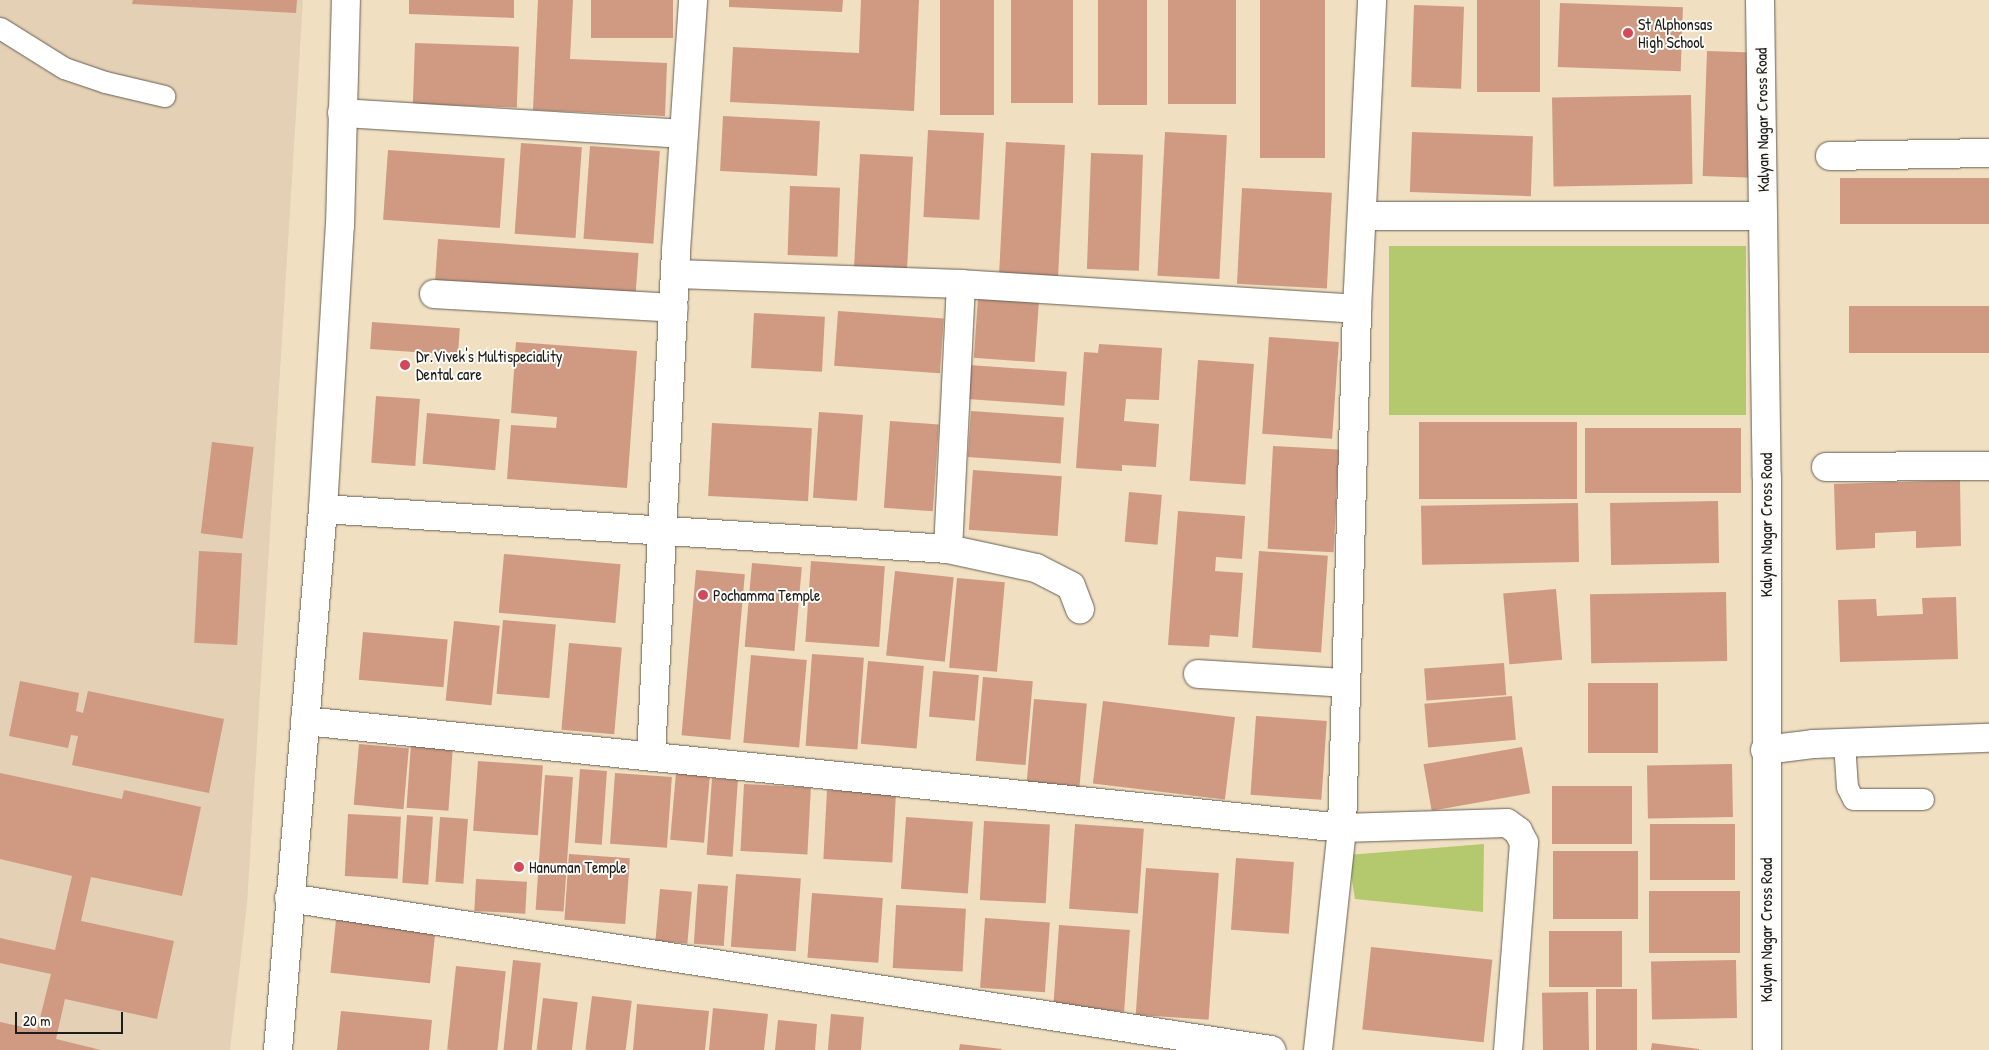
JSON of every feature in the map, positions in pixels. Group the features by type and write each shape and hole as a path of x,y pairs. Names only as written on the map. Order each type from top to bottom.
{"street":[{"path":"278,1050 323,509 340,226 346,0"},
{"path":"651,756 683,134 693,0"},
{"path":"1318,1050 1342,828 1357,309 1372,0"},
{"name":"Kalyan Nagar Cross Road","path":"1760,0 1767,477 1765,750 1767,1050"},
{"path":"342,113 683,134"},
{"path":"1830,156 1989,152"},
{"path":"1362,216 1763,216"},
{"path":"676,274 962,284 1357,309"},
{"path":"948,549 962,284"},
{"path":"434,294 674,308"},
{"path":"1826,467 1989,466"},
{"path":"323,509 948,549 1036,568 1070,586 1080,609"},
{"path":"1198,674 1346,683"},
{"path":"304,721 1342,828 1507,823 1518,831 1524,843 1508,1050"},
{"path":"1765,750 1844,743 1989,738"},
{"path":"290,898 1272,1050"}],"lane":[{"path":"0,28 64,68 105,82 164,96"},
{"path":"1844,743 1847,787 1853,798 1923,799"}],"shaded area":[{"path":"0,0 303,0 247,904 230,1050 0,1050"}],"green space":[{"path":"1389,246 1746,246 1746,415 1389,415"},
{"path":"1484,844 1483,912 1355,899 1348,855"}],"building":[{"path":"133,0 297,0 296,13 132,4"},
{"path":"409,0 514,0 514,18 409,14"},
{"path":"538,0 573,0 570,59 667,63 665,116 533,110"},
{"path":"591,0 673,0 673,38 591,38"},
{"path":"729,0 843,0 842,12 729,7"},
{"path":"861,0 919,0 914,111 730,102 733,47 859,53"},
{"path":"940,0 994,0 994,115 940,115"},
{"path":"1011,0 1073,0 1073,103 1011,103"},
{"path":"1098,0 1147,0 1147,105 1098,105"},
{"path":"1168,0 1236,0 1236,104 1168,104"},
{"path":"1260,0 1325,0 1325,158 1260,158"},
{"path":"1477,0 1540,0 1540,92 1477,92"},
{"path":"1560,3 1683,7 1681,71 1558,67"},
{"path":"1414,5 1464,7 1461,89 1411,87"},
{"path":"415,43 519,47 517,108 413,104"},
{"path":"1707,51 1759,53 1755,178 1703,176"},
{"path":"1691,95 1693,184 1554,186 1552,97"},
{"path":"723,116 820,121 817,176 720,171"},
{"path":"928,130 984,133 979,220 923,217"},
{"path":"1165,132 1227,135 1219,279 1157,276"},
{"path":"1412,132 1533,136 1531,196 1410,192"},
{"path":"1006,142 1065,145 1058,276 999,273"},
{"path":"521,143 582,147 576,238 515,234"},
{"path":"590,146 660,151 653,244 584,239"},
{"path":"388,150 505,158 500,228 383,220"},
{"path":"1091,153 1143,155 1139,271 1087,269"},
{"path":"860,154 913,157 907,277 854,274"},
{"path":"1840,178 1989,178 1989,224 1840,224"},
{"path":"790,186 840,188 838,257 788,255"},
{"path":"1242,188 1332,193 1327,289 1237,284"},
{"path":"438,239 639,253 634,315 434,301"},
{"path":"978,298 1039,302 1035,362 974,358"},
{"path":"1849,306 1989,306 1989,353 1849,353"},
{"path":"838,311 944,318 940,373 834,366"},
{"path":"754,313 825,317 822,372 751,368"},
{"path":"372,322 460,328 458,355 370,349"},
{"path":"1269,337 1339,342 1332,439 1262,434"},
{"path":"516,342 637,351 627,488 507,479 511,425 556,428 557,417 511,413"},
{"path":"1099,344 1162,348 1159,400 1126,399 1124,421 1159,424 1156,467 1122,465 1122,471 1076,468 1084,352 1098,353"},
{"path":"1198,360 1254,364 1245,485 1190,481"},
{"path":"969,365 1067,372 1064,406 967,399"},
{"path":"376,396 420,399 415,466 371,463"},
{"path":"971,411 1064,417 1061,463 968,457"},
{"path":"819,412 863,415 857,501 813,498"},
{"path":"427,413 500,419 495,470 423,464"},
{"path":"890,421 939,424 933,511 884,508"},
{"path":"1419,422 1577,422 1577,499 1419,499"},
{"path":"712,423 812,428 808,501 708,496"},
{"path":"1585,428 1741,428 1741,493 1585,493"},
{"path":"212,442 254,447 242,538 201,533"},
{"path":"1273,446 1339,449 1334,552 1268,549"},
{"path":"973,470 1062,476 1058,536 969,530"},
{"path":"1960,480 1961,546 1916,548 1916,531 1875,533 1875,548 1836,550 1834,484"},
{"path":"1129,492 1162,495 1158,545 1125,542"},
{"path":"1718,501 1719,563 1611,565 1610,503"},
{"path":"1578,503 1579,562 1422,565 1421,506"},
{"path":"1178,511 1245,516 1242,559 1216,557 1215,571 1243,573 1238,637 1210,635 1209,647 1168,645"},
{"path":"199,551 242,553 237,645 194,643"},
{"path":"1259,551 1328,556 1321,653 1252,648"},
{"path":"504,554 621,564 615,623 499,613"},
{"path":"811,561 885,566 879,647 805,642"},
{"path":"752,563 802,567 794,651 745,647"},
{"path":"696,570 745,574 730,740 682,735"},
{"path":"895,571 954,577 945,662 886,656"},
{"path":"957,578 1005,582 997,672 949,668"},
{"path":"1556,589 1562,660 1509,664 1503,594"},
{"path":"1726,592 1727,661 1591,663 1590,594"},
{"path":"1956,597 1958,659 1840,662 1838,600 1876,599 1877,616 1923,614 1922,598"},
{"path":"503,620 556,625 549,698 497,694"},
{"path":"454,621 500,626 491,705 446,701"},
{"path":"363,632 448,639 443,687 359,680"},
{"path":"569,643 622,648 614,734 561,730"},
{"path":"812,654 864,658 857,749 806,746"},
{"path":"751,655 807,660 799,748 743,743"},
{"path":"868,661 924,666 917,749 861,744"},
{"path":"1504,663 1506,695 1426,701 1424,669"},
{"path":"933,671 979,675 975,721 929,717"},
{"path":"983,677 1033,681 1025,765 976,761"},
{"path":"20,681 79,693 76,711 83,713 88,691 224,719 209,793 72,765 78,736 71,735 68,748 9,736"},
{"path":"1588,683 1658,683 1658,753 1588,753"},
{"path":"1512,696 1516,740 1428,748 1424,704"},
{"path":"1034,699 1087,704 1079,788 1027,784"},
{"path":"1103,701 1235,717 1225,800 1093,783"},
{"path":"1256,716 1327,721 1321,800 1250,795"},
{"path":"359,744 409,748 403,809 354,805"},
{"path":"411,744 453,747 448,811 407,808"},
{"path":"1522,747 1530,793 1432,811 1424,764"},
{"path":"478,761 543,766 538,835 473,831"},
{"path":"1732,764 1733,817 1648,818 1647,765"},
{"path":"580,769 607,771 602,845 575,843"},
{"path":"0,773 122,799 124,790 201,807 182,896 91,877 81,921 174,941 157,1019 65,999 56,1039 101,1050 0,1050 0,1022 37,1030 51,974 0,963 0,938 55,950 72,876 0,859"},
{"path":"615,773 672,777 667,848 610,844"},
{"path":"676,773 710,776 704,843 670,840"},
{"path":"545,775 573,777 564,912 536,910"},
{"path":"712,778 738,780 733,857 707,855"},
{"path":"744,784 811,788 807,854 740,851"},
{"path":"1552,786 1632,786 1632,844 1552,844"},
{"path":"827,790 896,794 892,863 823,859"},
{"path":"348,814 401,817 398,879 345,876"},
{"path":"407,815 433,817 428,885 402,883"},
{"path":"440,817 468,819 463,884 435,882"},
{"path":"906,817 973,822 968,893 901,889"},
{"path":"984,821 1050,824 1046,903 980,900"},
{"path":"1075,824 1144,829 1138,914 1069,909"},
{"path":"1650,824 1735,824 1735,880 1650,880"},
{"path":"1553,851 1638,851 1638,919 1553,919"},
{"path":"569,854 630,858 625,924 564,920"},
{"path":"1236,858 1294,862 1289,934 1231,930"},
{"path":"1146,868 1219,873 1209,1020 1136,1015"},
{"path":"736,874 801,879 796,951 731,947"},
{"path":"476,879 527,882 525,914 474,911"},
{"path":"698,884 728,886 724,946 694,944"},
{"path":"660,889 692,892 687,944 655,941"},
{"path":"1649,891 1740,891 1740,953 1649,953"},
{"path":"812,893 883,898 878,963 807,958"},
{"path":"896,905 966,909 963,972 893,968"},
{"path":"985,918 1050,923 1045,992 980,988"},
{"path":"336,920 435,930 430,983 330,973"},
{"path":"1059,925 1130,930 1124,1012 1053,1007"},
{"path":"1549,931 1622,931 1622,987 1549,987"},
{"path":"1371,947 1492,960 1484,1042 1362,1030"},
{"path":"513,960 541,963 532,1050 504,1050"},
{"path":"1736,960 1737,1018 1652,1019 1651,961"},
{"path":"456,966 506,971 497,1050 447,1050"},
{"path":"1596,989 1637,989 1637,1050 1596,1050"},
{"path":"1588,992 1589,1050 1543,1050 1542,993"},
{"path":"592,996 632,1001 626,1050 585,1050"},
{"path":"543,998 578,1002 572,1050 537,1050"},
{"path":"637,1004 709,1011 705,1050 633,1050"},
{"path":"713,1008 768,1014 764,1050 709,1050"},
{"path":"341,1011 432,1020 429,1050 337,1050"},
{"path":"831,1014 864,1017 861,1050 828,1050"},
{"path":"778,1020 817,1024 815,1050 775,1050"},
{"path":"1652,1043 1699,1049 1699,1050 1651,1050"},
{"path":"960,1044 1002,1049 959,1050"}],"place":[{"name":"St Alphonsas High School","path":"1628,33"},
{"name":"Dr.Vivek's Multispeciality Dental care","path":"405,365"},
{"name":"Pochamma Temple","path":"703,595"},
{"name":"Hanuman Temple","path":"519,867"}]}
